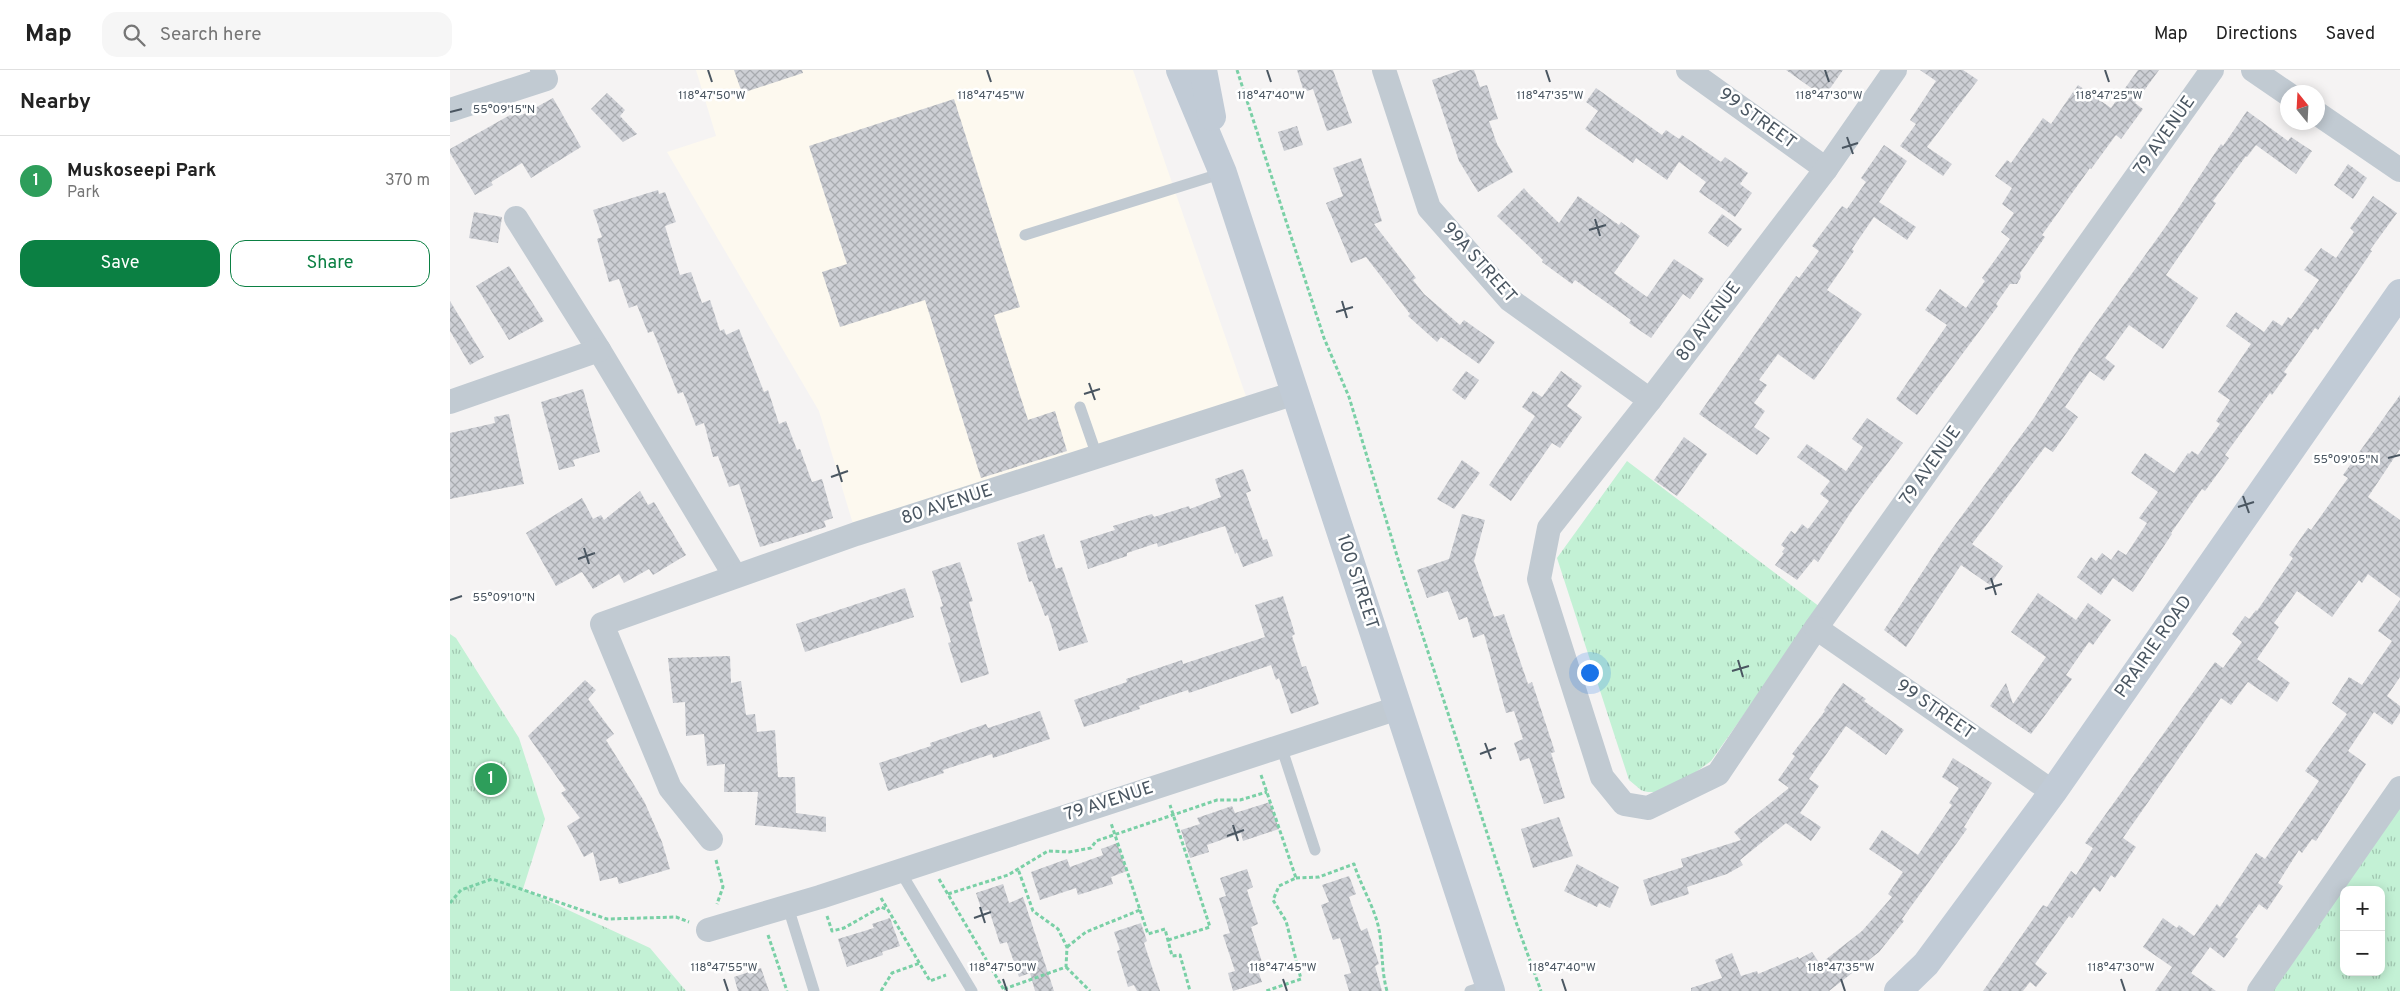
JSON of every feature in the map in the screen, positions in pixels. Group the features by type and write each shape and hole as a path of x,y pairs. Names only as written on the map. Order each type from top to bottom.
{"main road":[{"name":"100 STREET","path":"1180,70 1223,173 1398,708 1483,989"},
{"name":"100 STREET","path":"1203,70 1223,173"},
{"name":"PRAIRIE ROAD","path":"1898,991 1926,964 2053,792 2400,294"}],"street":[{"path":"450,110 546,79 542,70"},
{"name":"99A STREET","path":"1384,70 1429,208 1510,300 1650,400"},
{"name":"99 STREET","path":"1688,70 1826,169"},
{"name":"80 AVENUE","path":"1618,796 1602,777 1539,580 1549,528 1650,400 1826,169 1895,70"},
{"name":"79 AVENUE","path":"1618,796 1624,804 1648,808 1718,774 1816,628 2212,70"},
{"path":"2253,70 2280,89"},
{"path":"2325,119 2400,170"},
{"path":"516,218 599,350 735,576"},
{"path":"450,402 599,350"},
{"name":"80 AVENUE","path":"711,838 670,788 602,624 856,534 1295,392"},
{"name":"99 STREET","path":"1816,628 2053,792"},
{"name":"79 AVENUE","path":"708,930 820,897 1398,708"},
{"path":"2259,991 2400,788"}],"lane":[{"path":"1025,235 1223,173"},
{"path":"1080,407 1097,456"},
{"path":"1281,746 1315,850"},
{"path":"900,871 972,991"},
{"path":"788,907 814,991"}],"path":[{"path":"1237,70 1324,338 1349,397 1410,597 1516,922 1541,991"},
{"path":"1254,755 1296,878"},
{"path":"1164,784 1210,927 1168,940"},
{"path":"1066,967 1004,990 948,894 1008,875 1048,851 1069,852 1091,848 1096,842 1115,834 1217,800 1240,800 1267,792"},
{"path":"1105,804 1148,934 1165,929 1172,956 1180,955 1190,991"},
{"path":"450,902 461,890 492,879 607,919 676,917 708,930 723,887 711,838"},
{"path":"1266,991 1301,979 1286,921 1273,900 1279,886 1296,878 1319,877 1354,864 1361,887 1376,918 1380,938 1382,973 1387,991"},
{"path":"1018,869 1033,911 1058,929 1067,947 1066,967 1090,991"},
{"path":"820,897 832,931 844,928 881,907 888,910 930,982 946,975 950,983"},
{"path":"1067,947 1086,932 1140,910"},
{"path":"768,934 787,991"},
{"path":"881,991 892,973 920,963"}],"shaded area":[{"path":"696,70 1133,70 1250,408 856,534 819,411 667,152 716,136"}],"green space":[{"path":"1627,461 1820,607 1711,761 1697,772 1668,788 1649,792 1641,790 1629,780 1557,558"},
{"path":"450,634 456,638 519,738 545,819 523,889 650,948 686,991 450,991"},
{"path":"2400,788 2400,991 2259,991"}],"building":[{"path":"734,70 802,70 803,73 742,93"},
{"path":"1297,70 1333,70 1352,123 1327,131 1313,89 1304,92"},
{"path":"1461,70 1474,70 1480,87 1487,85 1498,119 1489,121 1497,144 1513,172 1478,192 1459,161 1432,80"},
{"path":"1786,70 1843,70 1824,97"},
{"path":"1920,70 1963,70 1978,80 1927,147 1952,164 1943,176 1900,146 1916,124 1910,120 1936,81"},
{"path":"2138,70 2159,70 2135,103 2143,109 2121,139 2116,135 2090,168 2042,235 2045,237 2020,273 2021,277 2017,284 2010,284 1996,304 1998,306 1917,415 1896,399 1947,325 1925,310 1940,289 1966,308 1985,281 1982,278 2010,239 2001,232 2014,213 2002,204 2012,188 1995,176 2007,160 2011,163 2043,118 2051,124 2078,85 2111,108"},
{"path":"1596,88 1662,135 1666,130 1679,139 1682,135 1721,162 1725,157 1748,173 1740,184 1752,193 1735,217 1699,192 1706,182 1679,162 1667,180 1636,158 1633,163 1585,129 1598,111 1586,102"},
{"path":"607,93 625,110 620,116 637,134 623,142 591,109"},
{"path":"553,98 581,147 531,178 522,163 491,182 493,185 475,195 450,153 450,149 519,110 522,115"},
{"path":"954,99 1020,307 994,315 1028,420 1055,411 1067,451 981,478 925,300 840,327 822,272 847,264 809,146"},
{"path":"2247,111 2288,141 2291,137 2312,151 2296,174 2256,145 2246,156 2213,201 2216,203 2166,275 2198,298 2177,329 2163,349 2129,325 2105,358 2115,366 2104,381 2090,371 2065,407 2078,417 2053,452 2045,447 1972,544 2003,566 1990,585 1961,565 1906,647 1884,630 1941,544 2034,418 2082,343 2174,215 2221,144 2223,146"},
{"path":"1297,126 1303,145 1284,151 1278,132"},
{"path":"1884,145 1907,161 1879,202 1916,227 1907,240 1874,217 1852,249 1854,251 1827,290 1862,314 1814,380 1778,354 1759,380 1767,385 1754,403 1765,411 1754,427 1770,438 1757,455 1699,414 1796,276 1799,278 1819,251 1812,246 1842,206 1847,209 1866,182 1861,178"},
{"path":"1361,158 1382,221 1374,224 1416,278 1413,280 1424,294 1460,325 1464,320 1495,342 1479,364 1441,337 1437,342 1408,316 1410,314 1366,257 1351,263 1326,203 1343,196 1333,168"},
{"path":"2348,164 2367,178 2353,199 2334,185"},
{"path":"1524,188 1559,223 1578,196 1619,225 1621,222 1640,236 1614,273 1647,297 1674,259 1704,279 1690,299 1683,294 1651,338 1629,323 1631,320 1575,280 1572,284 1542,262 1543,260 1497,216"},
{"path":"658,190 659,194 665,192 676,222 665,226 680,275 691,272 702,303 710,300 720,331 724,329 726,335 739,329 764,392 768,390 779,424 786,421 797,450 800,449 812,482 822,479 833,518 824,521 826,527 760,547 739,484 729,487 718,456 713,457 704,423 696,426 683,392 678,394 653,331 648,333 637,305 629,308 619,279 609,282 597,239 602,237 593,210"},
{"path":"2373,196 2397,213 2370,250 2372,251 2340,298 2318,330 2315,328 2284,372 2287,374 2272,395 2270,393 2225,455 2229,458 2205,491 2202,489 2133,592 2113,578 2101,595 2077,577 2091,557 2096,561 2102,553 2111,560 2118,550 2126,555 2147,523 2139,518 2158,492 2131,473 2145,453 2174,473 2188,453 2192,451 2198,455 2220,424 2216,421 2230,400 2218,392 2251,344 2226,326 2236,312 2264,332 2273,320 2282,326 2288,317 2291,319 2319,280 2304,270 2321,248 2336,258 2354,232 2350,228"},
{"path":"474,212 502,217 498,243 469,238"},
{"path":"1722,214 1742,229 1728,247 1708,233"},
{"path":"509,266 544,321 509,340 476,286"},
{"path":"450,301 484,357 470,365 450,331"},
{"path":"1466,371 1479,380 1465,400 1452,390"},
{"path":"1561,371 1582,386 1567,406 1582,417 1560,448 1552,443 1511,501 1489,485 1535,416 1522,407 1533,391 1542,397"},
{"path":"583,389 600,452 573,460 575,466 559,470 541,402"},
{"path":"2400,395 2400,449 2368,497 2400,520 2400,598 2368,574 2362,583 2359,580 2332,617 2297,591 2274,623 2279,627 2257,659 2290,683 2277,702 2248,682 2231,705 2221,698 2123,838 2136,847 2115,878 2111,875 2100,892 2094,887 2072,918 2069,916 2035,964 2047,973 2036,987 2030,982 2023,991 1983,991 2043,905 2047,907 2071,871 2076,875 2093,848 2085,843 2215,662 2223,668 2242,642 2232,634 2245,616 2249,619 2257,611 2293,558 2289,555 2308,528 2311,530 2348,478 2343,475"},
{"path":"509,414 524,484 450,499 450,433 495,423 494,417"},
{"path":"1867,418 1903,443 1855,506 1818,562 1814,559 1797,580 1775,565 1784,553 1782,552 1785,548 1781,545 1791,531 1795,534 1802,524 1808,529 1829,501 1820,494 1830,481 1797,457 1807,444 1846,471 1863,447 1852,439"},
{"path":"1684,437 1707,454 1677,496 1654,480"},
{"path":"1462,460 1480,473 1454,509 1437,499"},
{"path":"1243,469 1251,491 1246,493 1263,540 1267,539 1273,556 1243,567 1237,552 1235,554 1225,526 1158,547 1157,543 1127,553 1127,556 1088,569 1080,541 1115,530 1113,526 1152,514 1154,517 1189,506 1190,509 1221,497 1215,479"},
{"path":"640,491 648,505 654,502 686,555 653,575 649,569 624,583 619,574 593,589 582,572 556,586 526,533 582,498 593,519 601,515 604,520"},
{"path":"1462,514 1485,520 1474,561 1494,617 1504,614 1528,684 1532,682 1555,752 1551,753 1565,798 1544,804 1529,758 1520,761 1514,743 1523,739 1514,711 1506,713 1484,634 1473,638 1467,617 1459,620 1448,591 1427,598 1417,570 1449,559"},
{"path":"1044,534 1056,569 1062,567 1088,642 1059,651 1048,615 1045,616 1032,581 1029,582 1017,543"},
{"path":"960,562 973,601 969,602 989,674 961,683 948,643 951,642 940,607 943,606 932,571"},
{"path":"905,588 914,617 805,652 796,624"},
{"path":"2038,593 2076,620 2088,603 2111,620 2093,645 2089,642 2066,675 2072,679 2031,734 1990,706 2006,683 2013,704 2046,657 2011,632"},
{"path":"1283,596 1295,634 1292,636 1302,667 1306,666 1319,704 1291,714 1279,678 1276,680 1271,665 1189,693 1188,690 1139,706 1140,709 1084,727 1074,700 1127,682 1126,679 1182,660 1183,664 1265,637 1255,605"},
{"path":"2400,600 2400,677 2387,696 2400,706 2400,713 2392,725 2374,712 2348,751 2366,764 2316,841 2312,839 2302,853 2299,850 2278,883 2283,886 2267,910 2259,904 2235,937 2238,939 2224,958 2210,947 2191,973 2216,991 2155,991 2172,967 2143,947 2163,918 2177,928 2179,925 2194,936 2217,904 2220,907 2256,853 2265,859 2319,781 2305,771 2347,714 2332,703 2349,677 2362,685 2392,641 2378,631"},
{"path":"730,656 731,683 741,681 746,715 755,714 757,732 775,730 778,777 795,777 796,813 826,817 826,832 755,825 758,792 724,792 725,764 707,766 704,734 686,736 685,702 673,703 668,658"},
{"path":"585,680 596,690 588,699 614,734 606,740 644,801 662,842 670,869 619,884 617,877 600,881 593,852 584,857 567,826 580,818 561,793 566,790 528,736"},
{"path":"1843,683 1904,730 1886,755 1846,726 1809,779 1819,786 1800,813 1821,827 1811,841 1786,823 1740,860 1743,865 1727,874 1687,887 1689,894 1651,906 1643,880 1683,867 1681,859 1741,840 1734,832 1789,788 1778,780 1795,756 1792,754 1825,711"},
{"path":"1040,711 1050,739 993,758 992,754 943,770 944,773 888,791 879,763 931,746 930,743 986,724 988,728"},
{"path":"1953,758 1992,783 1964,827 1967,829 1902,919 1904,921 1879,952 1829,991 1691,991 1691,988 1722,978 1715,960 1732,953 1741,976 1757,971 1758,974 1798,957 1799,959 1812,952 1820,964 1862,931 1892,897 1888,894 1903,872 1869,849 1882,830 1918,855 1952,805 1949,803 1959,788 1942,777"},
{"path":"1270,802 1279,829 1243,841 1241,833 1207,845 1209,852 1190,858 1181,830 1200,824 1197,818 1232,806 1235,813"},
{"path":"1559,817 1573,856 1533,868 1521,829"},
{"path":"1117,843 1127,871 1111,877 1113,884 1078,895 1076,888 1040,900 1031,872 1067,859 1070,867 1103,855 1101,849"},
{"path":"1577,864 1619,887 1610,908 1599,903 1597,907 1564,891"},
{"path":"1247,869 1253,887 1247,890 1258,924 1251,927 1262,962 1256,965 1262,982 1233,991 1228,973 1235,971 1223,935 1230,933 1219,898 1226,896 1220,878"},
{"path":"1349,876 1356,894 1349,897 1361,931 1367,928 1379,964 1375,966 1382,991 1349,991 1344,975 1351,973 1340,938 1333,940 1321,905 1329,902 1322,885"},
{"path":"1003,884 1009,903 1023,897 1054,991 1035,991 1030,973 1019,977 1007,942 1000,944 989,910 982,911 976,893"},
{"path":"890,918 900,946 882,952 883,955 847,967 838,939 874,928 872,924"},
{"path":"1141,923 1147,941 1144,943 1160,991 1137,991 1134,985 1128,987 1117,951 1120,950 1114,932"},
{"path":"761,968 769,991 738,991 734,977"}],"place":[{"name":"Muskoseepi Park","path":"491,779"}]}
